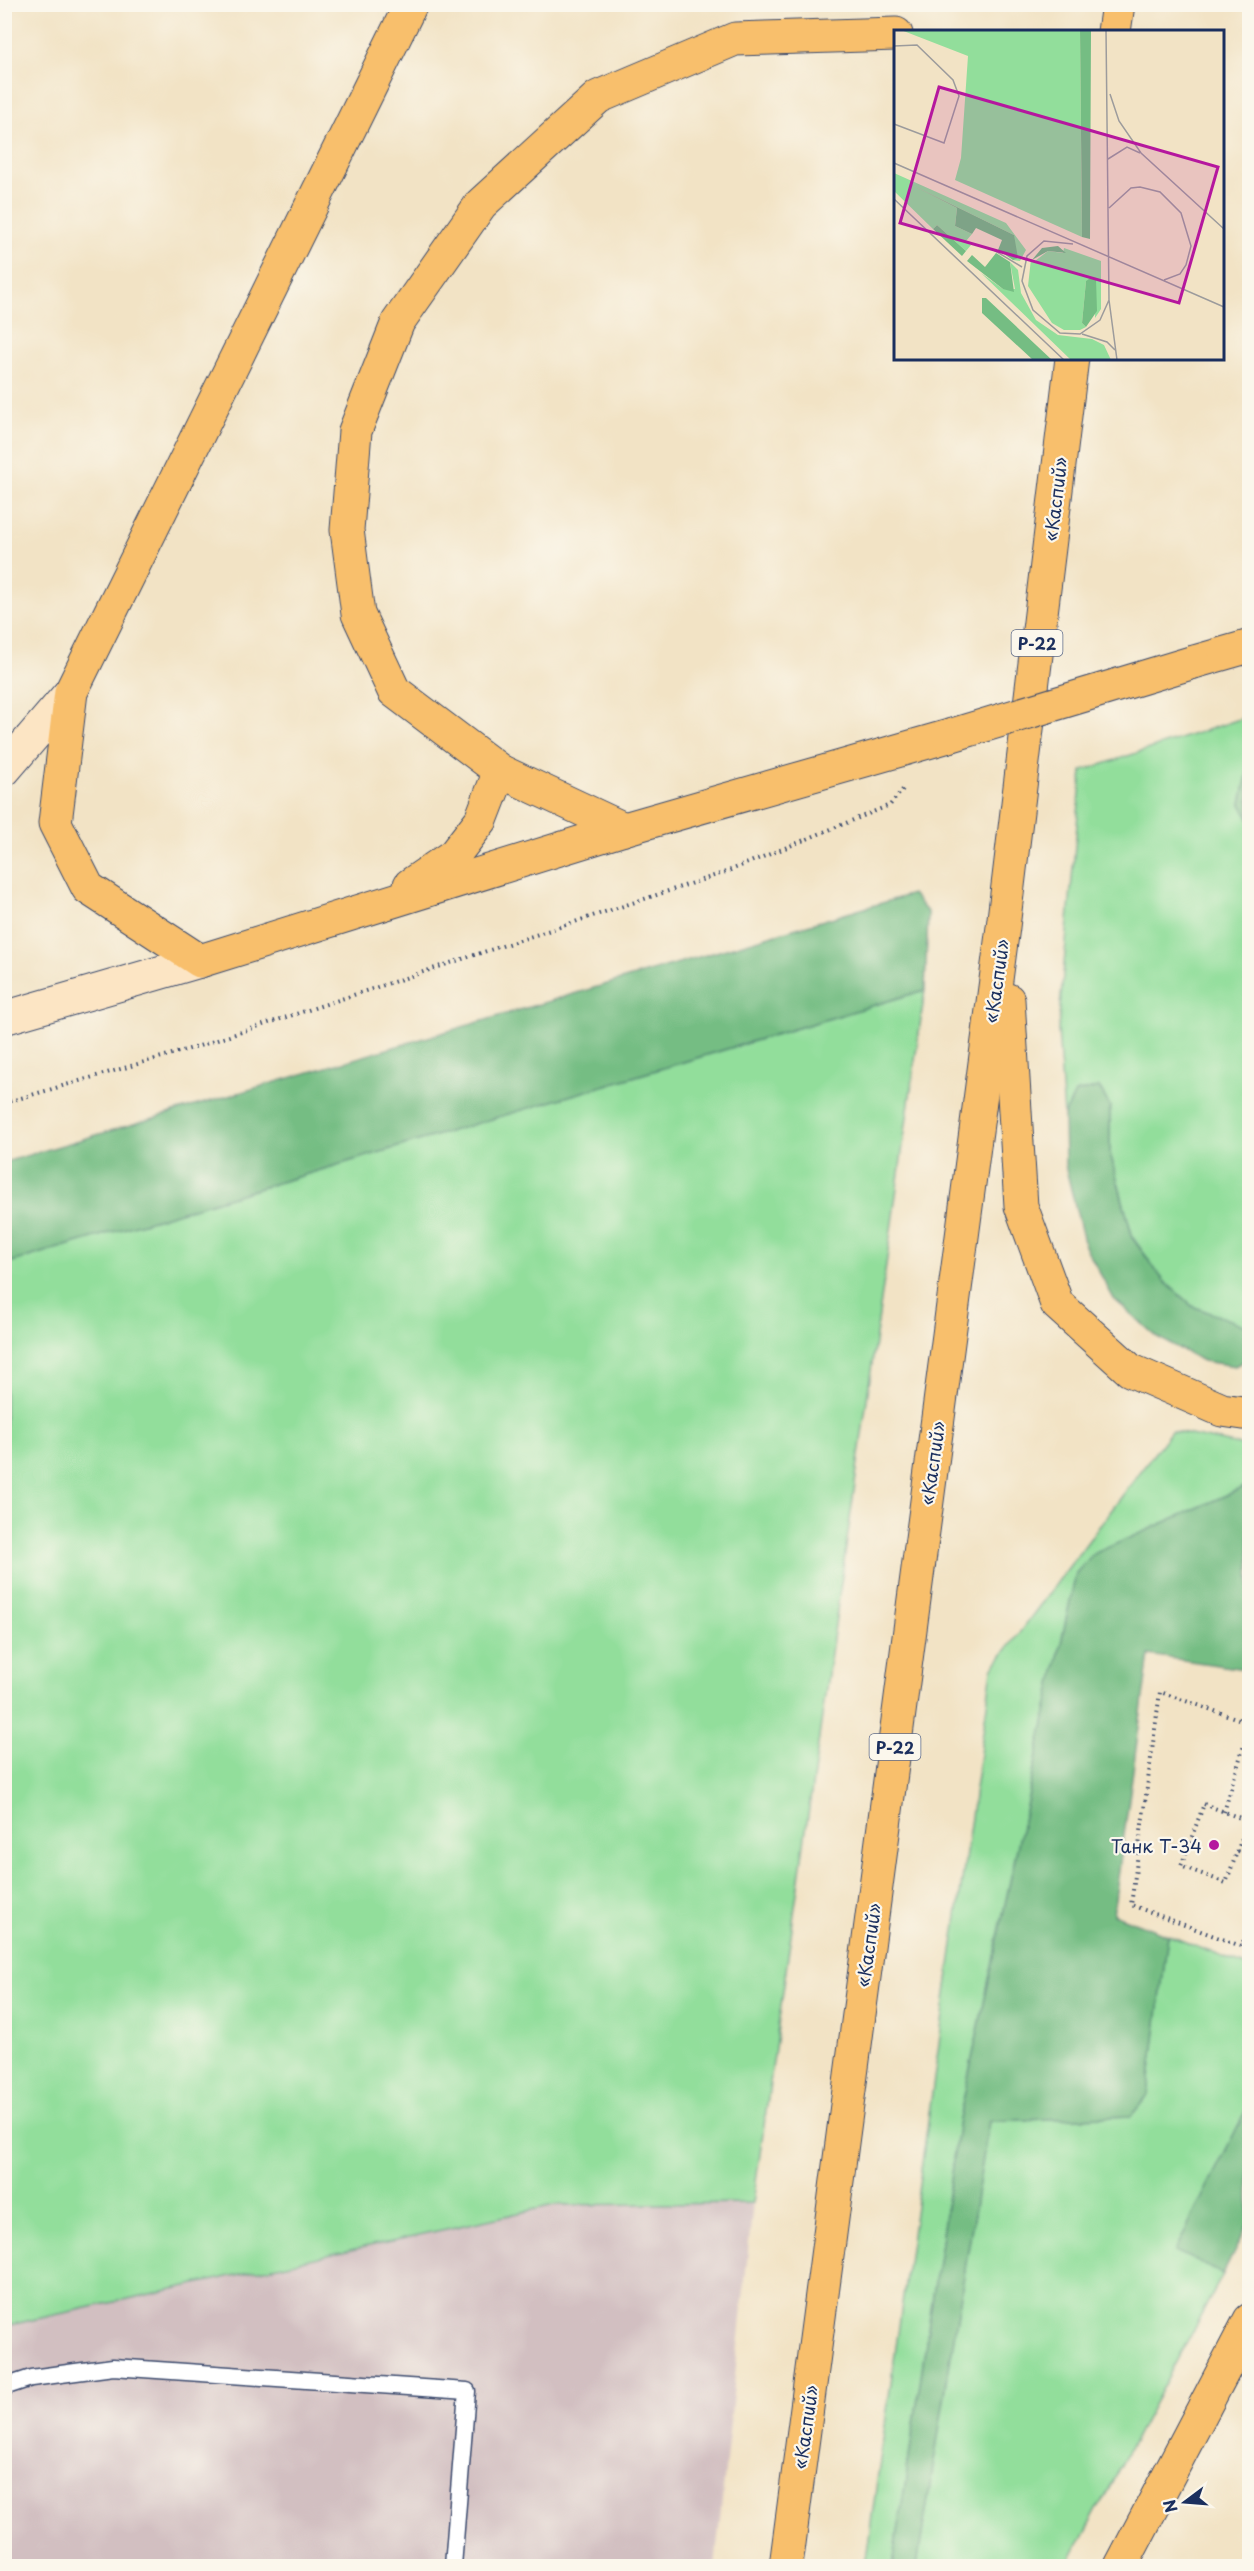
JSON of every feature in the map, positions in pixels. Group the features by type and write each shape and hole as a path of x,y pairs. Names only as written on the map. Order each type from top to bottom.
{"main road":[{"path":"4,770 71,692 411,4"},
{"path":"1114,30 1118,4"},
{"path":"624,829 500,771 394,691 358,614 347,530 355,431 398,322 481,204 598,97 735,39 894,34"},
{"name":"«Каспий»","path":"786,2566 1003,927 1072,360"},
{"path":"4,1018 200,961 624,829 949,736 1250,646"},
{"path":"71,692 55,823 88,888 200,961"},
{"path":"381,904 454,855 481,820 500,771"},
{"path":"1003,927 1021,1206 1057,1304 1130,1370 1222,1410 1250,1414"},
{"path":"1121,2566 1250,2320"}],"lane":[{"path":"4,2387 31,2378 113,2367 467,2391 453,2566"}],"path":[{"path":"4,1103 196,1047 726,872 890,805 912,779"},
{"path":"1224,1812 1250,1724 1160,1692 1131,1905 1241,1946 1250,1928"},
{"path":"1204,1804 1248,1821 1238,1851 1226,1883 1181,1866 1204,1804"},
{"path":"1238,1851 1250,1855"}],"shaded area":[{"path":"753,2203 715,2566 5,2566 4,2326 555,2205"}],"green space":[{"path":"1249,716 1249,766 1241,804 1250,819 1249,1329 1192,1306 1164,1281 1133,1238 1110,1153 1110,1106 1064,1116 1058,1029 1082,771"},
{"path":"1250,766 1249,819 1241,804"},
{"path":"912,894 928,913 925,990 5,1264 5,1162"},
{"path":"925,990 753,2203 555,2205 5,2326 5,1264"},
{"path":"1099,1087 1110,1106 1110,1153 1133,1239 1164,1281 1192,1306 1249,1327 1249,1358 1235,1366 1203,1361 1157,1337 1114,1299 1085,1246 1065,1165 1064,1116 1075,1093"},
{"path":"1171,1431 1249,1447 1249,1485 1093,1554 1076,1573 959,2120 893,2566 865,2566 992,1669"},
{"path":"1249,1485 1250,1650 1244,1669 1149,1655 1113,1914 1168,1935 1148,2095 1131,2116 989,2121 917,2566 893,2566 959,2120 1076,1573 1093,1554"},
{"path":"1168,1935 1245,1966 1249,1958 1249,2104 1176,2251 1223,2274 1067,2566 917,2566 989,2121 1131,2116 1148,2095"},
{"path":"1249,2104 1249,2222 1223,2274 1175,2251"}],"place":[{"name":"Танк Т-34","path":"1214,1845"}]}
